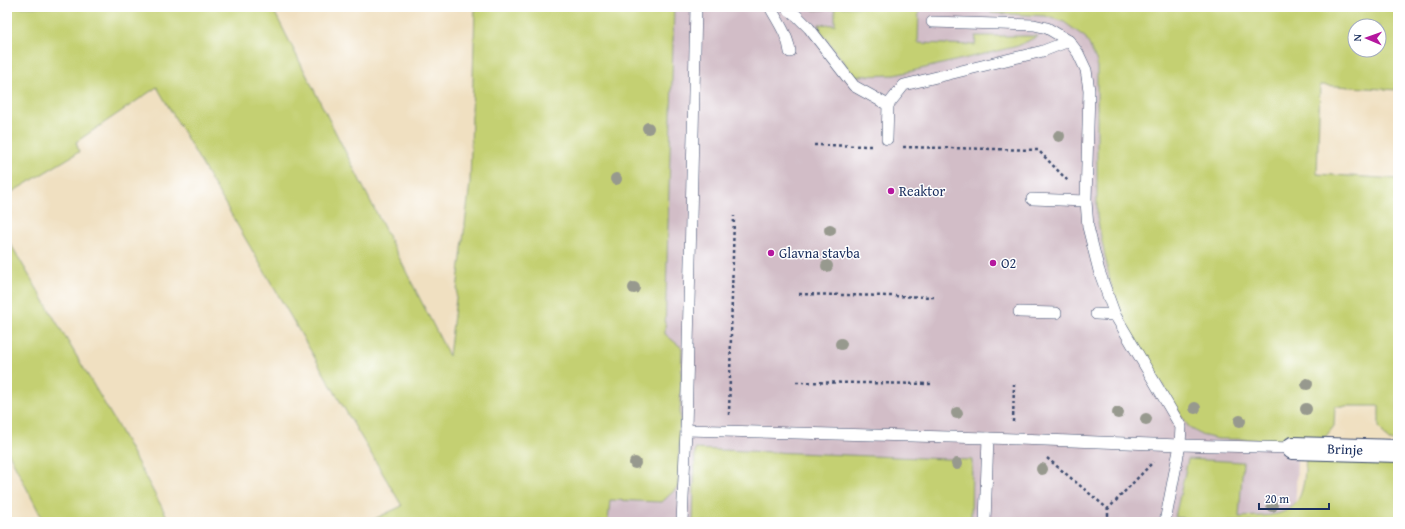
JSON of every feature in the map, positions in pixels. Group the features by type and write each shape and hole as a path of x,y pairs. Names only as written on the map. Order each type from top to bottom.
{"street":[{"name":"Brinje","path":"1293,448 1398,451"}],"lane":[{"path":"682,522 686,430 696,7"},
{"path":"770,7 785,33 789,43 790,52"},
{"path":"785,7 809,28 854,86 888,105"},
{"path":"932,22 1034,25 1047,28 1069,41 1078,53 1086,70 1089,90 1086,201 1088,227 1099,271 1115,315 1181,427 1175,445 1165,522"},
{"path":"887,139 888,105 904,85 1043,51 1069,41"},
{"path":"1032,199 1086,201"},
{"path":"1019,312 1056,313"},
{"path":"1096,314 1115,315"},
{"path":"686,430 1293,448"},
{"path":"985,522 988,438"}],"path":[{"path":"814,145 872,146"},
{"path":"902,147 1038,150 1086,201"},
{"path":"728,431 734,216"},
{"path":"799,294 935,297"},
{"path":"796,382 932,384"},
{"path":"1012,439 1014,384"},
{"path":"1025,439 1108,509"},
{"path":"1108,522 1108,509 1175,445"}],"shaded area":[{"path":"481,7 1312,7 1295,522 468,522"}],"green space":[{"path":"7,7 272,7 449,356 470,183 475,7 674,7 665,334 682,348 678,487 662,502 610,500 608,522 368,522 402,506 157,87 76,142 79,152 7,195"},
{"path":"809,7 919,7 918,43 975,45 976,36 1038,36 1018,46 895,75 854,76 821,32 819,24 835,25 835,9 814,10"},
{"path":"991,7 1363,7 1398,10 1398,90 1320,85 1317,174 1398,179 1398,442 1389,441 1379,427 1379,406 1335,406 1334,426 1323,440 1218,439 1201,435 1188,426 1135,341 1119,307 1110,281 1097,217 1097,62 1086,38 1064,22 1045,16 991,13"},
{"path":"7,238 116,423 170,522 44,522 7,450"},
{"path":"695,449 972,460 971,522 693,522"},
{"path":"1306,456 1398,459 1398,522 1198,522 1197,520 1175,517 1188,459 1243,462 1239,517 1276,514 1292,507 1298,500 1302,490"}],"place":[{"name":"Reaktor","path":"891,191"},
{"name":"Glavna stavba","path":"771,253"},
{"name":"O2","path":"993,263"}]}
